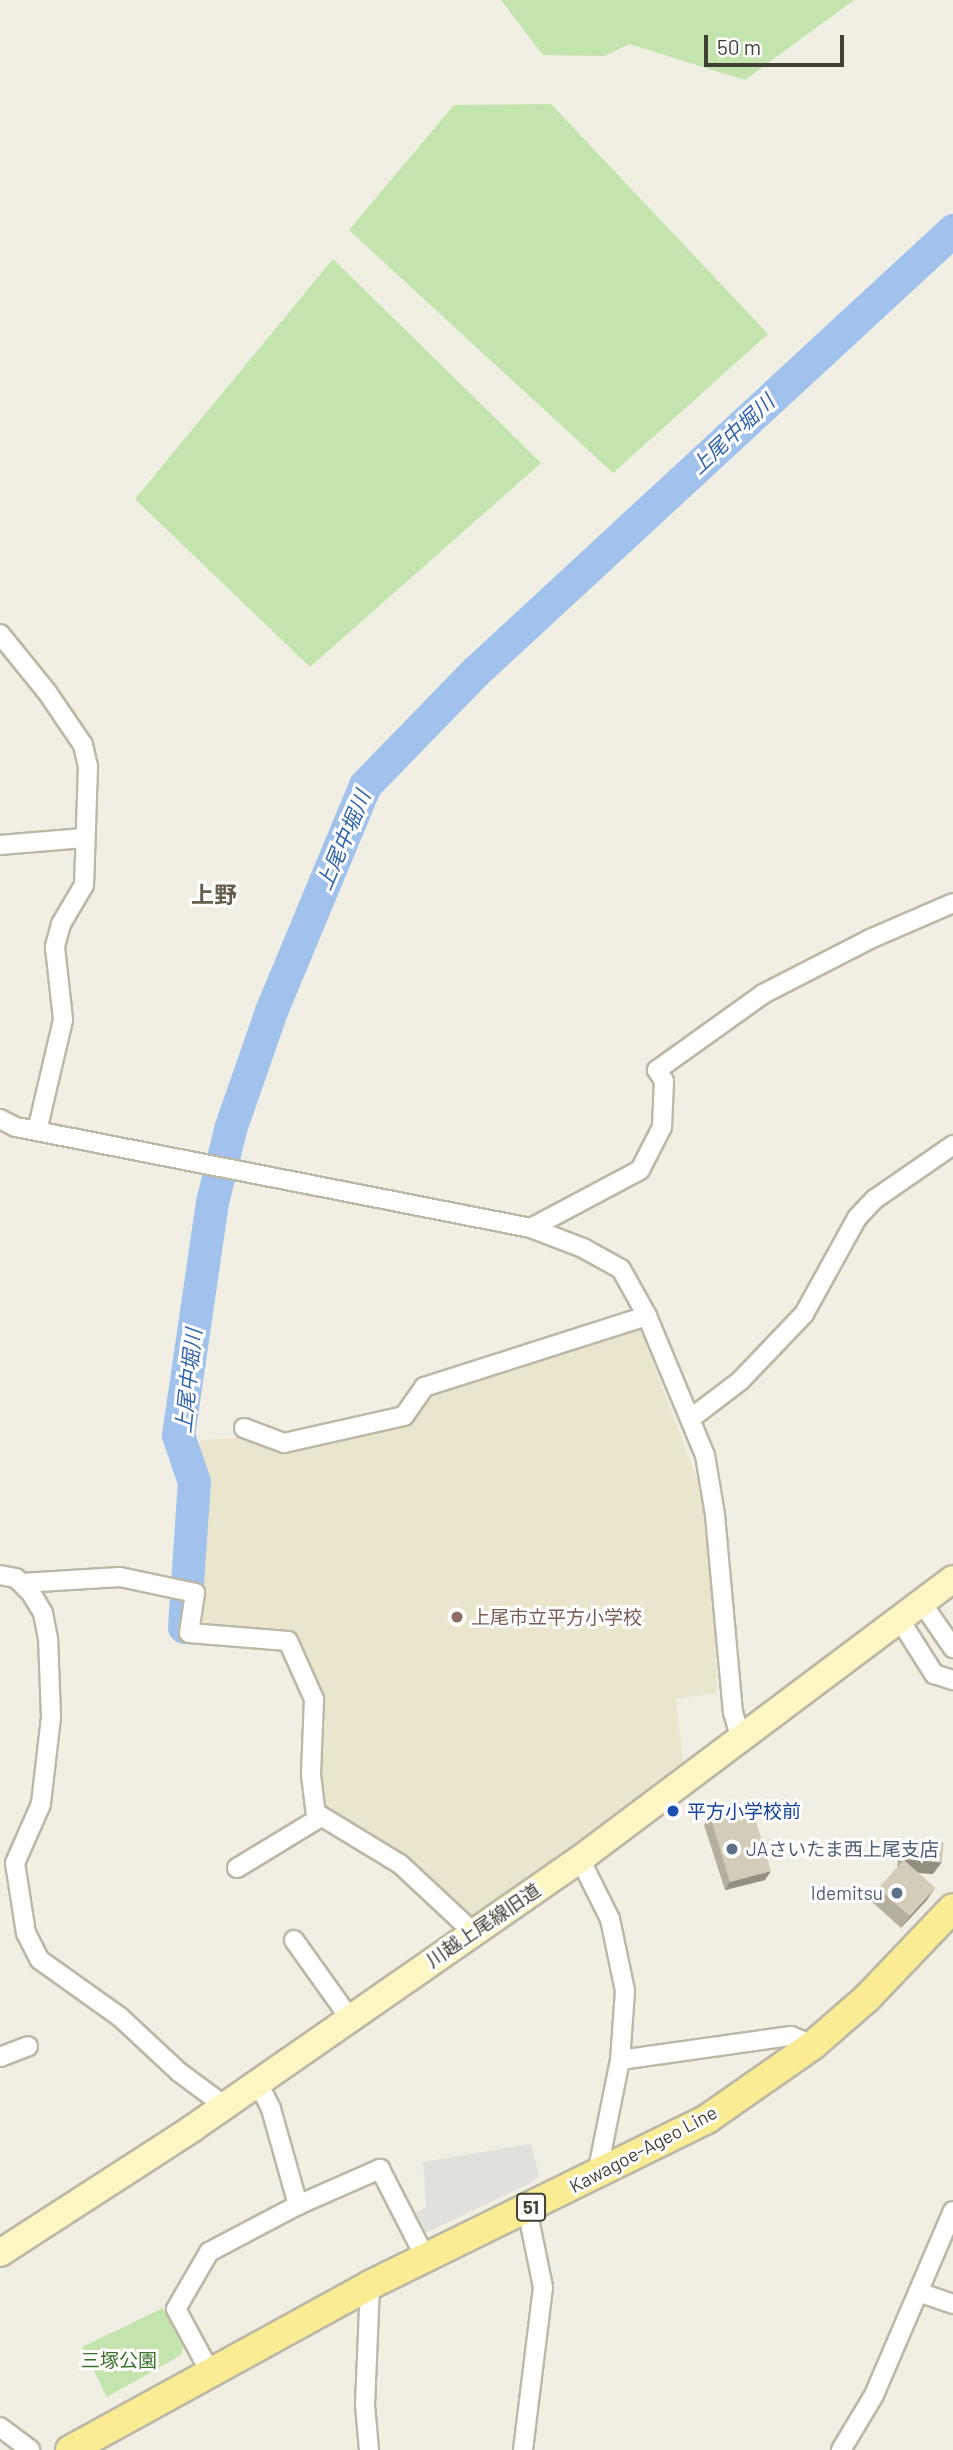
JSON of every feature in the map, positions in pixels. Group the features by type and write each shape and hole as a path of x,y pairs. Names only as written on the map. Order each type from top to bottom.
{"main road":[{"name":"Kawagoe-Ageo Line","path":"69,2450 209,2370 370,2285 707,2119 813,2045 949,1921"}],"street":[{"path":"0,634 22,656 83,745 88,766 84,885 61,924 55,947 63,1020 37,1130"},
{"path":"0,845 84,838"},
{"path":"531,1228 640,1170 662,1128 664,1082 657,1070 763,994 870,939 953,903"},
{"path":"0,1119 37,1130 531,1228 583,1248 621,1269 647,1316 690,1419 710,1482 733,1712 741,1740"},
{"path":"690,1419 740,1381 804,1314 858,1219 875,1199 953,1145"},
{"path":"244,1428 284,1443 404,1416 424,1387 647,1316"},
{"path":"0,1575 22,1583 120,1577 195,1593 189,1633 288,1641 314,1699 311,1775 316,1813 400,1864 473,1932"},
{"name":"川越上尾線旧道","path":"0,2253 225,2106 349,2017 580,1859 953,1579"},
{"path":"22,1583 43,1613 51,1717 41,1804 15,1863 26,1933 40,1960 121,2017 179,2072 225,2106"},
{"path":"922,1603 953,1648"},
{"path":"900,1620 934,1674 953,1680"},
{"path":"237,1868 321,1816"},
{"path":"580,1859 610,1919 620,1956 625,1991 620,2060 597,2174"},
{"path":"294,1940 349,2017"},
{"path":"620,2060 791,2036 813,2045"},
{"path":"0,2057 28,2046"},
{"path":"258,2083 271,2109 298,2205"},
{"path":"209,2370 176,2309 209,2252 298,2205 380,2169 426,2259"},
{"path":"523,2450 543,2287 527,2209"},
{"path":"841,2450 854,2441 921,2293 953,2211"},
{"path":"369,2450 365,2404 370,2285"},
{"path":"921,2293 953,2304"},
{"path":"0,2427 30,2450"}],"shaded area":[{"name":"上尾市立平方小学校","path":"638,1323 702,1492 713,1577 717,1693 676,1699 684,1770 476,1917 465,1918 323,1806 319,1775 321,1703 291,1635 199,1623 206,1482 196,1447 201,1440 239,1438 279,1448 395,1429 413,1417 430,1391"},
{"path":"531,2144 539,2175 531,2183 421,2235 411,2215 426,2207 423,2162"}],"green space":[{"path":"501,0 854,0 745,80 629,44 605,56 543,55"},
{"path":"551,104 768,334 613,473 349,230 454,105"},
{"path":"333,259 541,463 310,667 135,499"},
{"name":"三塚公園","path":"163,2308 183,2346 181,2355 107,2397 82,2347"}],"building":[{"path":"731,1804 740,1811 752,1808 771,1871 730,1882 710,1816 727,1811"},
{"path":"908,1839 944,1843 942,1863 906,1859"},
{"path":"904,1860 935,1888 910,1916 879,1888"}],"waterway":[{"name":"上尾中堀川","path":"184,1627 194,1482 178,1435 212,1202 231,1126 271,1011 365,785 476,671 953,230"}],"place":[{"name":"上尾市立平方小学校","path":"457,1617"},
{"name":"平方小学校前","path":"673,1811"},
{"name":"JAさいたま西上尾支店","path":"732,1849"},
{"name":"Idemitsu","path":"897,1893"}],"district":[{"name":"上野","path":"214,894"}]}
